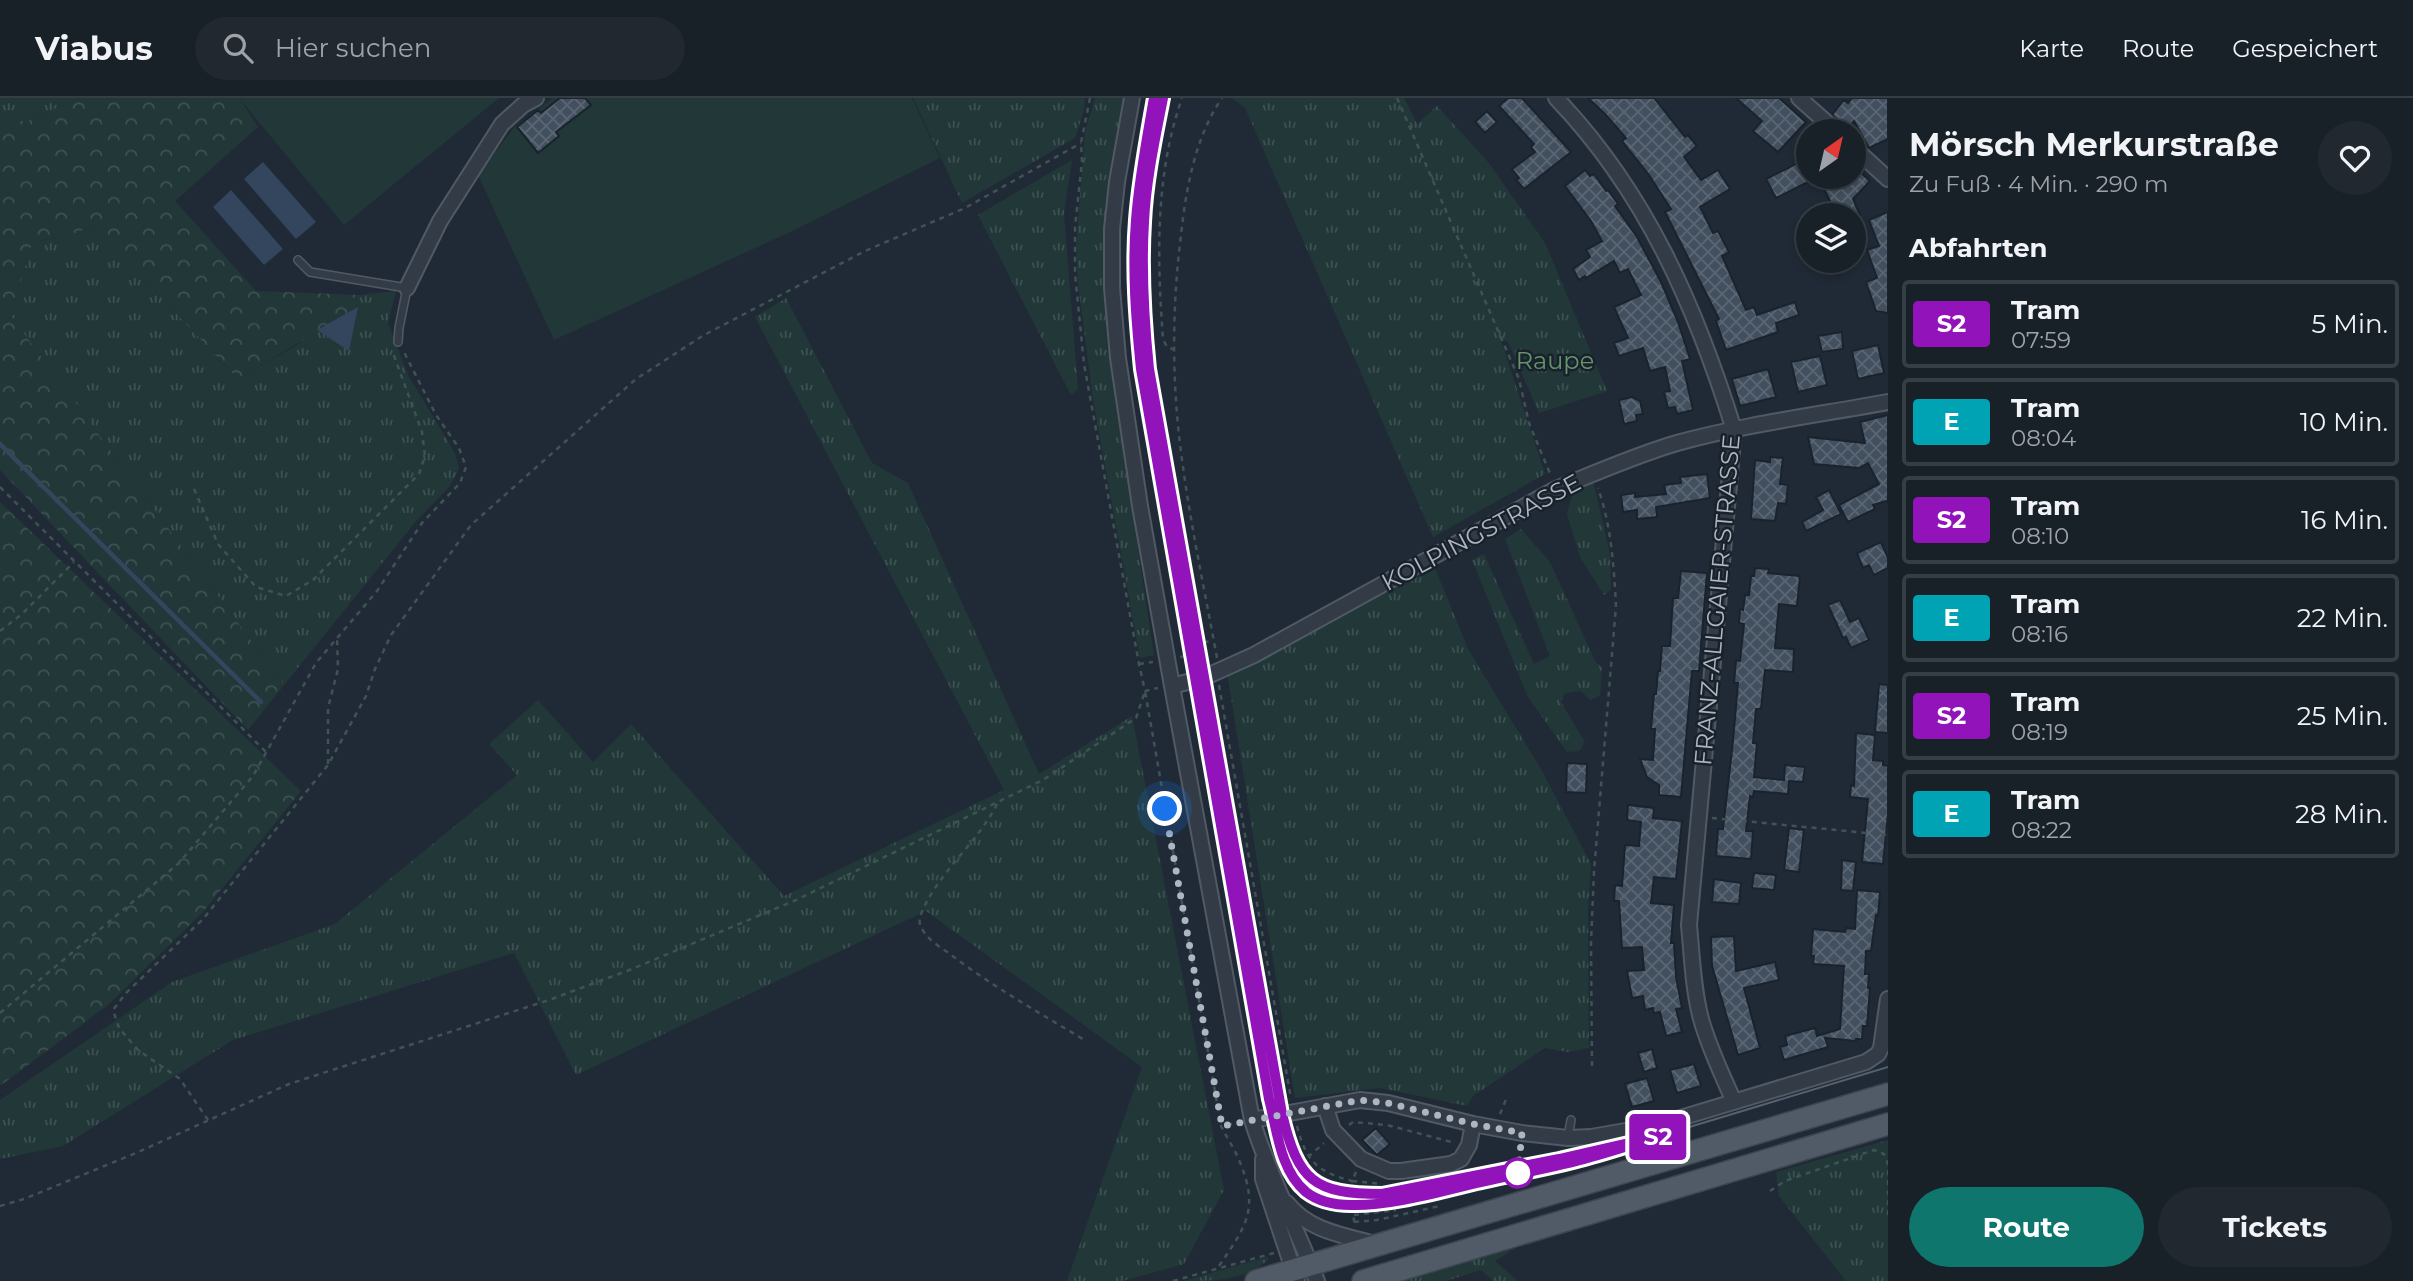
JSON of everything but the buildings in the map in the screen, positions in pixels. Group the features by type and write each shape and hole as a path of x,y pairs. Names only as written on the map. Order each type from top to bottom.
{"main road":[{"path":"1256,1281 1304,1274 1378,1245 1888,1094"},
{"path":"1363,1281 1888,1124"}],"street":[{"path":"407,288 440,221 502,124 523,105 536,98"},
{"path":"1132,98 1117,182 1112,229 1112,288 1118,358 1172,686 1252,1120 1263,1155 1282,1196 1304,1274"},
{"name":"FRANZ-ALLGAIER-STRASSE","path":"1556,98 1573,116 1634,197 1664,252 1693,311 1734,430 1689,925 1700,1017 1734,1101"},
{"path":"1799,98 1823,119"},
{"path":"1866,159 1888,179"},
{"name":"KOLPINGSTRASSE","path":"1172,686 1196,681 1271,646 1556,489 1593,474 1675,444 1734,430 1888,402"},
{"path":"1252,1120 1360,1100 1388,1103 1522,1133 1568,1138 1627,1132 1866,1062 1885,1049 1888,999"},
{"path":"1325,1105 1336,1134 1361,1159 1389,1171 1438,1166 1461,1159 1469,1145 1473,1124"},
{"path":"1263,1155 1263,1179 1286,1250 1304,1274"},
{"path":"1282,1196 1293,1210 1314,1226 1326,1232 1378,1245"}],"lane":[{"path":"298,260 310,272 407,288 398,328 398,342"},
{"path":"1568,1138 1571,1120"}],"path":[{"path":"1090,98 1081,143 1082,161 1075,227 1075,274 1084,364 1222,1126 1240,1160 1250,1199 1250,1210 1239,1236 1219,1267"},
{"path":"1175,350 1167,347 1163,339 1160,233 1164,167 1169,139 1182,98"},
{"path":"1222,98 1202,138 1190,177 1175,281 1178,426 1219,671 1219,688 1294,1112 1308,1157 1327,1173 1352,1181 1354,1222"},
{"path":"1397,98 1519,379 1529,423 1556,489"},
{"path":"209,1121 180,1079 138,1050 119,1028 113,1010 126,993 203,919 328,765 366,696 391,635 471,525 636,379 704,335 865,251 965,208 1081,143"},
{"path":"0,1013 178,864 253,776 316,663 377,591 422,523 460,483 466,467 459,448 436,415 398,342 392,351 404,390 422,432 425,456 419,474 313,580 286,596 256,587 218,544 194,489"},
{"path":"1592,1066 1591,943 1594,871 1616,606 1615,568 1604,505 1593,474"},
{"path":"0,487 267,753"},
{"path":"0,631 22,614 74,562"},
{"path":"328,765 328,708 338,669 337,636"},
{"path":"0,1206 24,1199 123,1158 289,1084 548,1000 632,969 796,900 1042,780 1136,718 1145,691"},
{"path":"997,804 988,822 931,896 919,916 920,927 928,938 976,974 1086,1041"},
{"path":"1698,816 1888,835"},
{"path":"1222,1126 1252,1120"},
{"path":"1308,1157 1353,1122 1387,1125 1455,1143 1461,1159"},
{"path":"1770,1191 1785,1181 1874,1150 1884,1154 1888,1164 1888,1219"},
{"path":"1353,1215 1396,1210"},
{"path":"1173,1281 1286,1250"}],"green space":[{"path":"0,98 79,98 28,121 0,121"},
{"path":"79,98 239,98 258,127 175,201 256,291 359,295 358,307 238,379 95,227 32,243 11,316 284,685 248,730 0,470 0,121 28,121"},
{"path":"239,98 499,98 344,225"},
{"path":"553,98 912,98 940,158 788,233 554,340 478,175 516,125"},
{"path":"913,98 1085,98 1075,138 962,203"},
{"path":"1095,98 1123,98 1107,190 1103,250 1107,344 1154,655 1140,658 1093,399 1078,284 1076,247 1085,132"},
{"name":"Raupe","path":"1232,98 1404,98 1417,124 1437,106 1488,162 1545,243 1607,391 1539,413 1508,342 1500,338 1545,474 1433,537 1245,108"},
{"path":"1072,160 1064,213 1078,389 1071,395 978,215"},
{"path":"95,227 238,379 317,330 349,350 359,295 396,291 388,323 408,375 455,453 459,469 449,487 417,520 284,685 11,316 32,243"},
{"path":"786,298 872,463 908,483 1039,774 1132,716 1224,1190 1184,1264 1122,1281 1067,1281 1142,1067 926,911 576,1075 514,953 233,1040 63,1146 0,1159 0,1100 172,982 335,924 517,775 489,744 538,700 593,762 631,724 784,896 1004,790 755,317"},
{"path":"1593,480 1610,555 1611,590 1604,595 1580,557 1567,514 1573,491"},
{"path":"0,502 301,791 203,912 108,1005 0,1086"},
{"path":"1521,529 1550,562 1595,661 1602,668 1600,696 1590,700 1581,691 1565,693 1561,702 1585,742 1579,751 1567,752 1528,697 1472,560 1484,554 1534,664 1550,656 1505,539"},
{"path":"1435,568 1468,649 1542,771 1591,864 1588,909 1589,1048 1568,1052 1545,1048 1473,1096 1467,1106 1380,1088 1295,1098 1227,672"},
{"path":"1888,1140 1888,1281 1846,1281 1779,1196 1776,1172"},
{"path":"1512,1247 1514,1249 1495,1261 1518,1281 1493,1281 1481,1270 1446,1281 1400,1281"},
{"path":"1267,1257 1268,1260 1259,1267 1239,1276 1184,1281"}],"water":[{"path":"263,162 316,222 296,239 244,179"},
{"path":"231,190 283,249 264,265 213,207"},
{"path":"358,307 349,351 317,330"}],"waterway":[{"path":"0,444 261,702"}],"tram line":[{"path":"1154,98 1137,205 1134,257 1141,369 1269,1099 1281,1148 1296,1181 1304,1191 1329,1203 1371,1204 1450,1190 1590,1157 1888,1067"},
{"name":"S2","path":"1154,98 1142,166 1134,255 1136,327 1141,369 1269,1099 1288,1167 1304,1191 1317,1199 1339,1205 1371,1204 1590,1157 1668,1134 1382,1194 1352,1194 1330,1190 1310,1178 1297,1160 1282,1114 1149,369 1144,325 1142,255 1150,166 1163,98"},
{"path":"1288,1137 1303,1168 1325,1187 1354,1194 1389,1192"}],"route":[{"path":"1165,809 1222,1126 1360,1100 1388,1103 1522,1133 1518,1173"}]}
